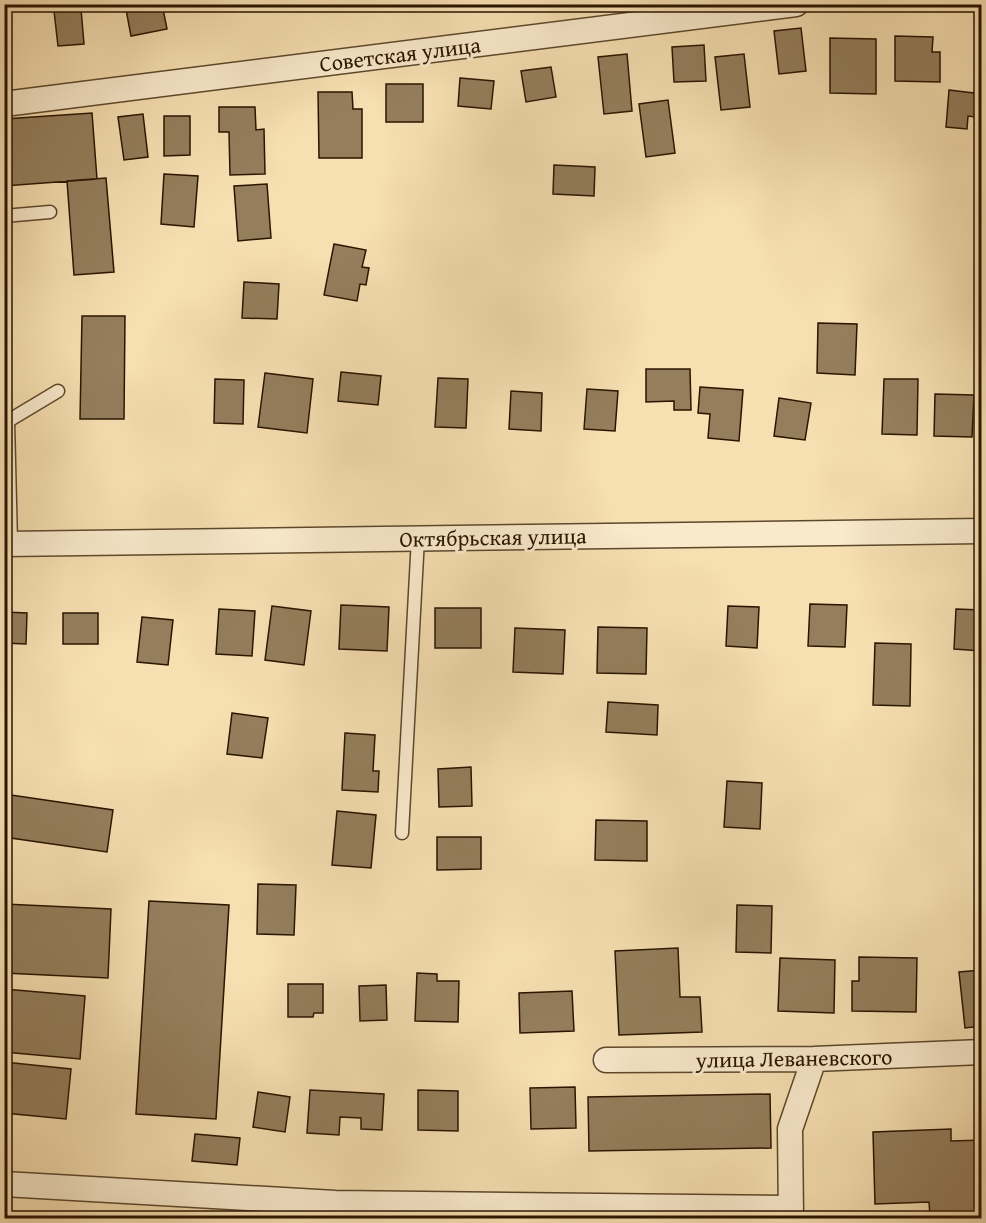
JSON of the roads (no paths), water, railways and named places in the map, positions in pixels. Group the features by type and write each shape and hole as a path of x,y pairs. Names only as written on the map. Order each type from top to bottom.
{"street":[{"name":"Советская улица","path":"4,104 787,5"},
{"name":"Октябрьская улица","path":"8,544 981,531"},
{"name":"улица Леваневского","path":"606,1060 814,1059 981,1052"},
{"path":"4,1184 335,1203 546,1212 791,1213 790,1129 814,1059"}],"lane":[{"path":"4,216 50,212"},
{"path":"8,544 8,421 58,391"},
{"path":"402,833 418,538"}]}
